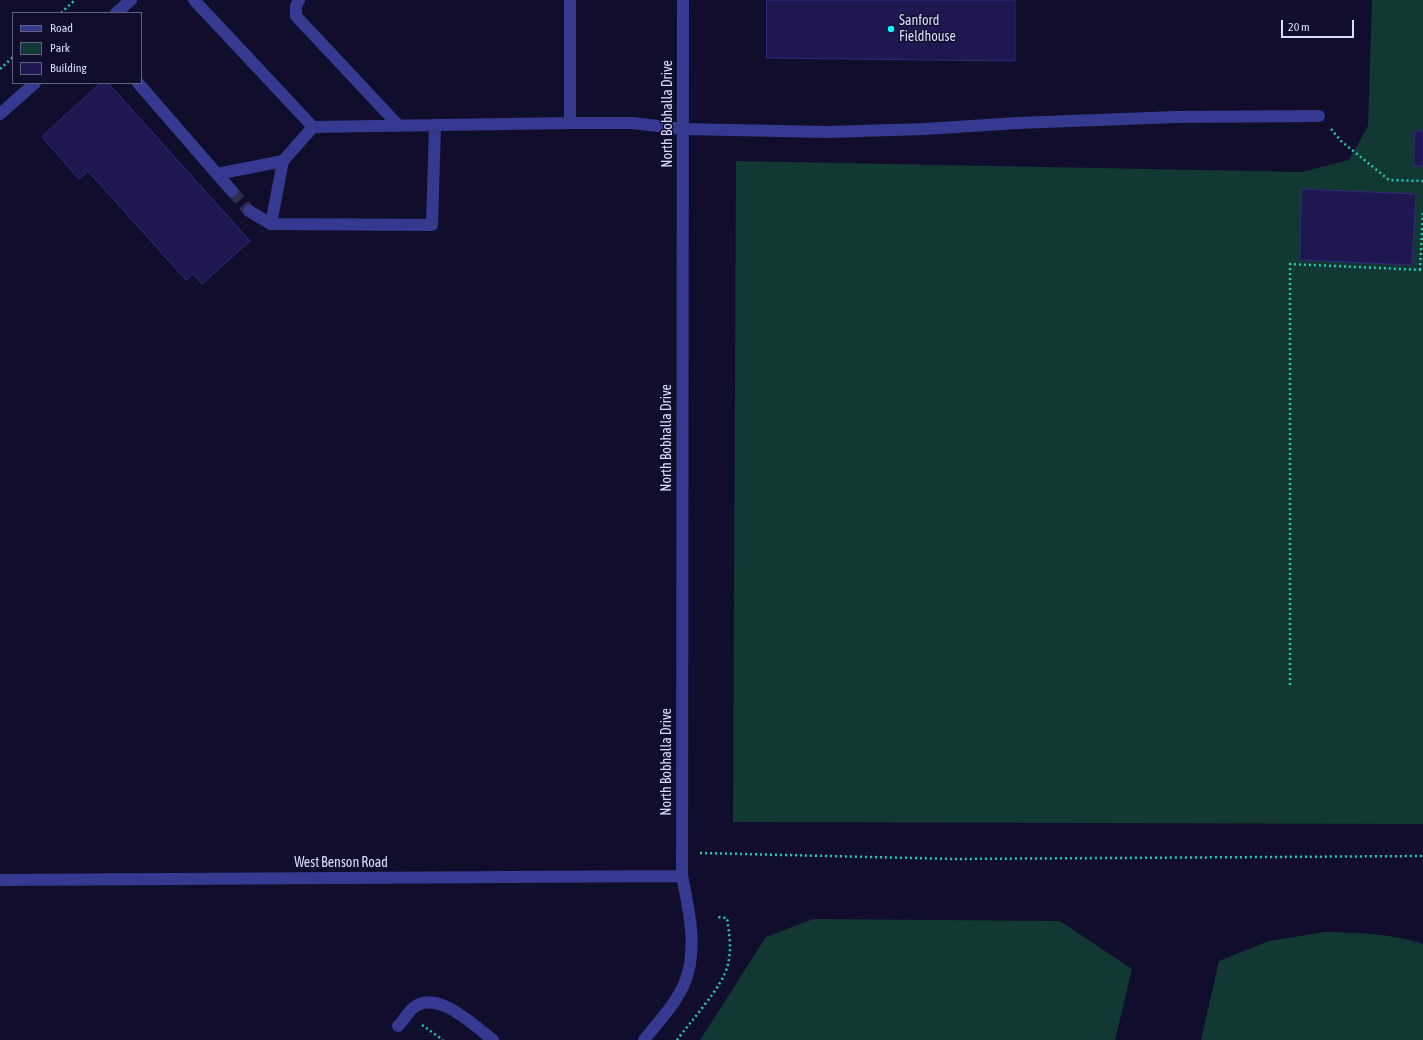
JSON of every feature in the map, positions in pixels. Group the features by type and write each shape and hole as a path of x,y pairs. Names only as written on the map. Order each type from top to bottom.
{"street":[{"path":"117,12 131,0"},
{"path":"194,0 312,127 632,123 683,129 828,132 925,130 1018,123 1176,117 1319,116"},
{"path":"299,0 296,6 296,16 400,126"},
{"path":"570,0 570,123"},
{"name":"North Bobhalla Drive","path":"644,1040 672,1005 685,982 691,951 691,916 682,876 683,0"},
{"path":"0,114 34,84"},
{"path":"139,84 232,191"},
{"path":"249,211 271,224 432,225 435,126"},
{"path":"271,224 284,161 312,127"},
{"path":"217,174 284,161"},
{"name":"West Benson Road","path":"0,880 682,876"},
{"path":"398,1026 413,1008 424,1003 437,1003 447,1005 492,1040"}],"path":[{"path":"62,12 75,0"},
{"path":"0,69 12,58"},
{"path":"1319,116 1341,141 1389,180 1423,181"},
{"path":"1290,685 1290,264 1422,270 1423,212"},
{"path":"682,852 955,859 1423,856"},
{"path":"677,1040 720,983 728,964 730,942 727,918 718,917"},
{"path":"408,1014 443,1040"}],"green space":[{"path":"1372,0 1423,0 1423,824 733,822 736,161 1302,172 1349,160 1368,126"},
{"path":"813,919 1060,921 1132,969 1115,1040 700,1040 766,937"},
{"path":"1325,932 1362,933 1387,936 1411,940 1423,944 1423,1040 1201,1040 1219,961 1269,941"}],"building":[{"name":"Sanford Fieldhouse","path":"767,0 1015,0 1015,61 767,58"},
{"path":"100,84 109,84 250,241 202,284 193,274 186,280 88,171 79,179 42,137"},
{"path":"1415,131 1423,131 1423,166 1414,166"},
{"path":"1302,189 1416,194 1412,265 1300,260"}],"tunnel":[{"path":"232,191 249,211"}],"place":[{"name":"Sanford Fieldhouse","path":"891,29"}]}
